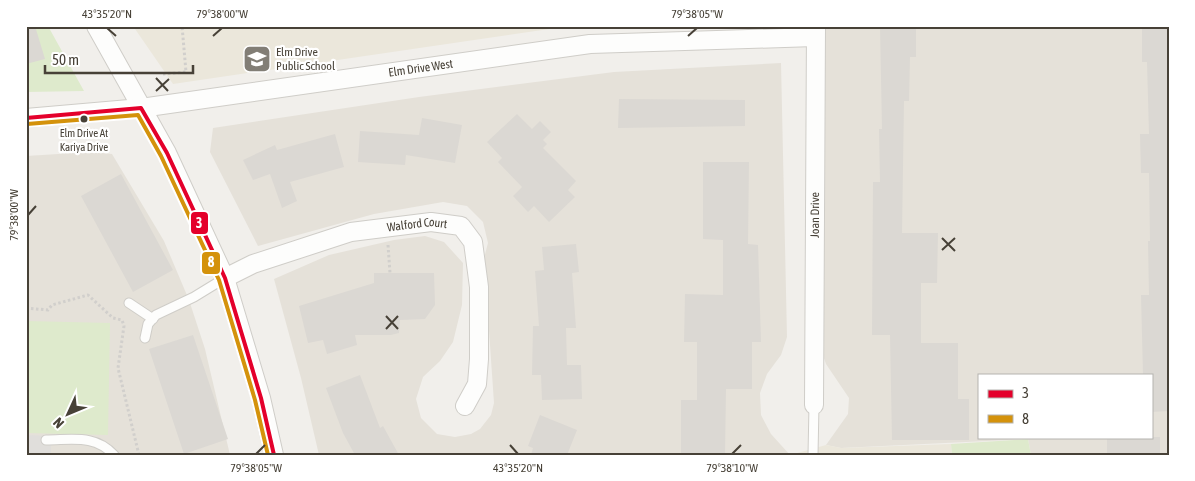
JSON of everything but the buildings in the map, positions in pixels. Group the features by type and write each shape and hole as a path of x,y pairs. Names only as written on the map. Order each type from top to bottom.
{"street":[{"path":"96,26 167,153 225,278 261,398 274,455"},
{"name":"Elm Drive West","path":"26,118 141,108 590,44 815,32"},
{"name":"Joan Drive","path":"814,405 815,32"},
{"name":"Walford Court","path":"225,278 252,264 351,232 431,222 450,223 460,226 473,242 479,287 477,384 465,406"}],"lane":[{"path":"145,338 148,324 156,315 194,298 225,278"},
{"path":"129,303 153,319"},
{"path":"813,455 814,405"},
{"path":"46,440 87,440 102,443 114,455"}],"path":[{"path":"163,74 186,72 182,26"},
{"path":"386,227 390,273"},
{"path":"26,308 48,310 52,305 88,295 113,318 122,320 124,326 118,368 139,455"}],"shaded area":[{"name":"Elm Drive Public School","path":"133,26 570,26 173,84"},
{"path":"822,26 1169,26 1169,455 1031,455 1028,439 841,448 826,445 848,414 849,398 826,364 821,349"},
{"path":"781,63 787,337 781,355 767,374 760,393 761,415 771,434 790,455 319,455 301,378 274,279 329,255 394,240 425,236 444,242 463,263 462,305 453,342 440,361 423,377 416,399 421,418 437,434 455,437 471,434 480,429 491,415 494,403 484,258 488,243 483,222 467,206 443,202 374,214 258,246 210,152 213,128 419,97 614,72"},
{"path":"91,152 112,154 164,241 189,300 205,349 230,455 26,455 26,156"},
{"path":"26,435 51,436 51,455 26,455"},
{"path":"951,444 952,455 790,455 826,445 841,448"}],"green space":[{"path":"26,26 48,26 84,91 26,92"},
{"path":"26,321 110,323 108,435 26,433"},
{"path":"1028,439 1031,455 952,455 951,444"}],"transit line":[{"name":"3","path":"26,118 141,108 167,153 225,278 261,398 274,455"},
{"name":"8","path":"27,124 138,115 161,156 219,280 255,400 268,455"}],"place":[{"name":"Elm Drive Public School","path":"257,59"},
{"name":"Elm Drive At Kariya Drive","path":"84,119"}]}
